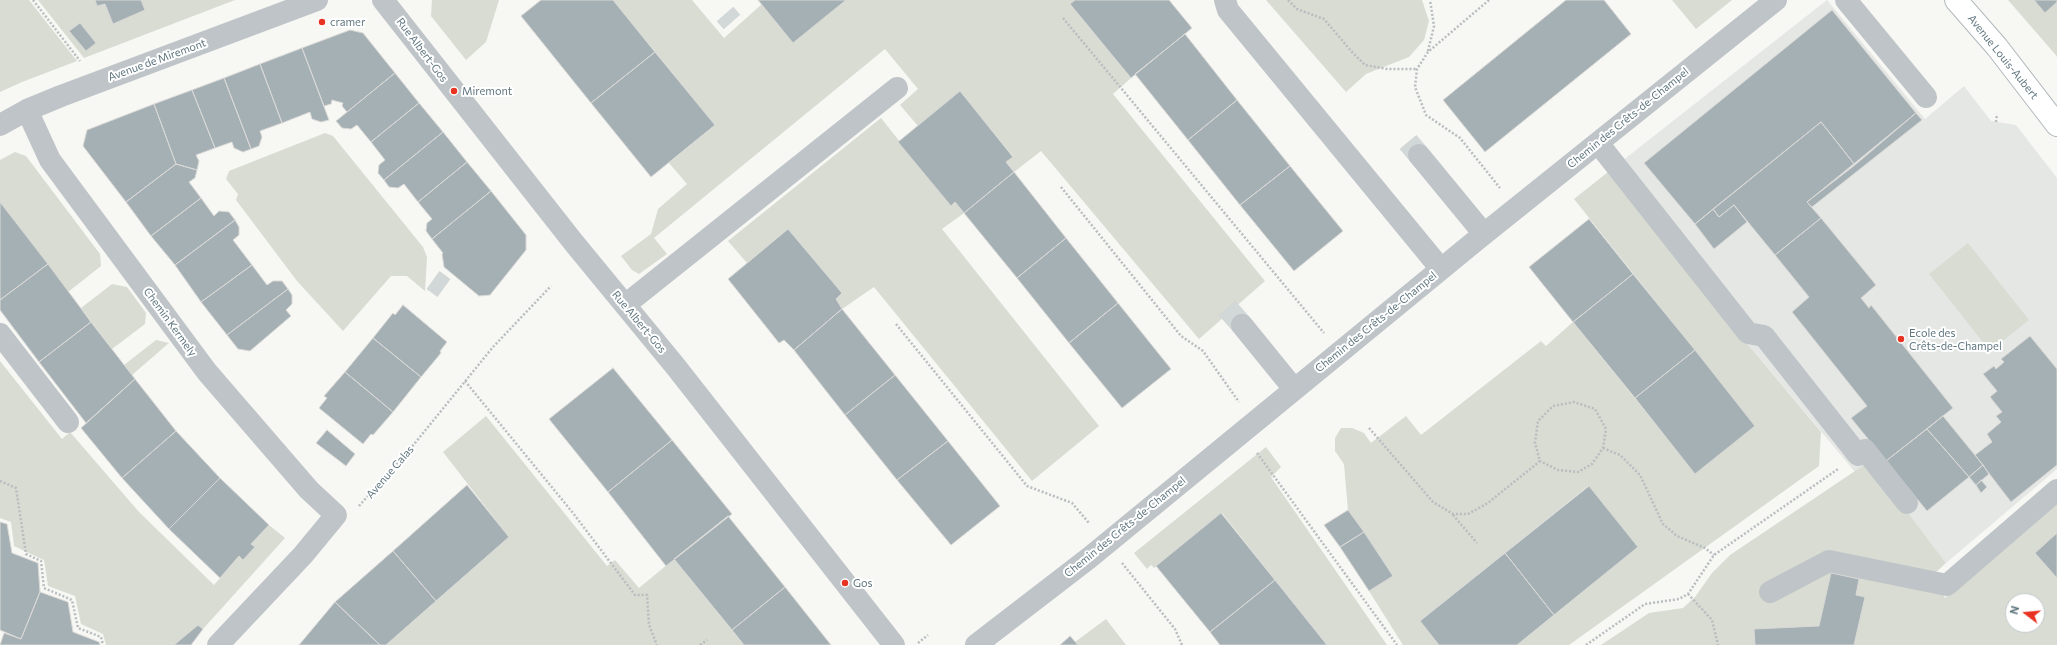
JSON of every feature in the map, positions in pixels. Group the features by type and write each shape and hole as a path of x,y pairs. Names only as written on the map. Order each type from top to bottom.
{"main road":[{"name":"Avenue Louis-Aubert","path":"1956,0 2054,116"}],"street":[{"name":"Avenue de Miremont","path":"0,125 27,110 61,96 318,0"},
{"name":"Rue Albert-Gos","path":"383,0 625,306 676,367 894,645"},
{"path":"1225,0 1228,10 1441,270"},
{"name":"Chemin des Crêts-de-Champel","path":"976,645 1089,558 1484,234 1776,0"},
{"path":"1846,0 1926,97"},
{"path":"625,306 897,88"},
{"name":"Chemin Kermely","path":"27,110 50,160 207,372 309,490 336,515"},
{"path":"1598,142 1748,333 1764,336 1858,456 1865,450 1907,503"},
{"path":"1419,155 1484,234"},
{"path":"1242,325 1294,390"},
{"path":"0,334 68,422"},
{"path":"1770,592 1829,561 1947,585 2057,490"},
{"path":"218,645 303,555 336,515"}],"path":[{"path":"34,0 82,63"},
{"path":"1288,0 1297,8 1324,19 1365,65 1387,69 1417,69"},
{"path":"1428,52 1434,26 1430,0"},
{"path":"1489,0 1428,52 1417,69 1415,87 1426,115 1460,138 1502,190"},
{"path":"1063,18 1324,334"},
{"path":"1996,122 1997,114"},
{"path":"1061,187 1181,336 1203,351 1239,402"},
{"name":"Avenue Calas","path":"336,515 361,505 411,449 493,347 551,286"},
{"path":"896,324 1027,486 1072,503 1089,523"},
{"path":"465,381 573,513 635,595 647,595 649,625 657,645"},
{"path":"1574,402 1595,410 1606,429 1603,448 1592,464 1578,472 1558,470 1540,461 1535,443 1538,421 1553,406 1574,402"},
{"path":"1369,428 1433,502 1453,514 1477,543"},
{"path":"1603,448 1620,455 1640,475 1663,524 1677,536 1705,548 1714,555"},
{"path":"1255,450 1397,645"},
{"path":"1586,645 1645,604 1679,599 1688,594 1714,555 1858,456"},
{"path":"1453,514 1468,514 1488,503 1540,461"},
{"path":"0,481 16,488 26,554 41,561 44,588 72,600 78,628 101,637 103,645"},
{"path":"1119,559 1175,629 1182,645"},
{"path":"1688,594 1712,620 1718,645"},
{"path":"916,645 928,635"},
{"path":"700,645 707,640"}],"shaded area":[{"path":"0,0 29,0 77,61 0,92"},
{"path":"38,0 235,0 84,58"},
{"path":"432,0 499,0 486,42 466,60 431,16"},
{"path":"613,0 692,0 724,38 762,4 846,0 1075,0 1070,4 1131,78 1113,94 1265,281 1199,339 1041,151 1014,172 1006,162 1013,156 960,92 918,126 900,105 918,89 885,49 654,238 667,254 639,274 632,270 621,256 651,234 658,209 687,184 669,163 715,125"},
{"path":"1266,0 1422,0 1429,21 1424,40 1409,57 1366,74 1346,92"},
{"path":"1672,0 1732,0 1696,29"},
{"name":"Ecole des Crêts-de-Champel","path":"1827,0 1925,119 1964,86 1991,121 2016,125 2057,178 2057,469 1946,563 1903,506 1867,463 1855,472 1667,247 1608,172"},
{"path":"2008,0 2057,0 2057,57 2055,54"},
{"path":"881,118 951,206 955,202 964,213 942,229 1099,426 1032,481 874,287 842,309 836,299 842,293 788,229 747,263 728,241"},
{"path":"325,133 333,136 423,247 427,257 425,291 407,276 391,276 343,331 297,281 236,200 238,194 226,179 229,171"},
{"path":"15,152 26,156 100,254 101,266 68,292 0,202 0,160"},
{"path":"1608,172 1667,247 1821,432 1819,466 1569,645 1517,645 1638,547 1588,486 1420,621 1439,645 1403,645 1369,591 1393,576 1348,510 1344,464 1335,451 1335,438 1341,428 1352,428 1364,433 1371,443 1406,416 1421,435 1541,341 1546,346 1573,322 1695,473 1755,426 1574,199"},
{"path":"1968,243 2029,320 1990,351 1929,274"},
{"path":"112,284 127,287 146,313 145,324 112,349 81,308"},
{"path":"156,340 169,343 132,375 124,365"},
{"path":"0,361 62,439 70,432 139,512 214,585 239,556 243,559 255,547 251,544 269,525 285,538 203,629 198,625 174,645 106,645 103,634 81,624 75,596 48,586 44,560 14,546 11,522 0,518"},
{"path":"486,416 607,566 615,560 639,588 674,559 744,645 386,645 509,537 443,452"},
{"path":"1266,447 1281,467 1271,477 1387,645 1327,645 1222,513 1154,568 1151,565 1147,569 1134,553"},
{"path":"1867,463 1903,506 1946,563 1934,574 1945,598 2057,502 2057,645 1601,645 1649,613 1683,608 1695,597 1712,573 1730,555"},
{"path":"1106,619 1126,645 1078,645 1075,642"}],"building":[{"path":"95,0 141,0 145,10 113,24 105,4 97,6"},
{"path":"541,0 613,0 655,52 591,103 521,16"},
{"path":"758,0 846,0 793,43"},
{"path":"1075,0 1169,0 1192,28 1131,78 1070,4"},
{"path":"1566,0 1604,0 1631,34 1485,152 1443,100"},
{"path":"2034,0 2057,0 2057,2 2045,13"},
{"path":"1832,10 1916,113 1855,165 1821,122 1695,224 1644,163"},
{"path":"80,23 96,43 86,51 69,31"},
{"path":"350,30 363,33 395,73 347,112 342,106 343,103 332,100 331,104 324,106 302,48"},
{"path":"1185,34 1237,100 1188,140 1135,74"},
{"path":"302,48 329,120 321,122 312,119 310,112 282,123 260,64"},
{"path":"655,52 715,125 651,177 591,103"},
{"path":"260,64 282,123 260,131 262,137 259,146 251,149 224,78"},
{"path":"395,73 419,103 371,142 357,125 351,129 342,128 336,121"},
{"path":"224,78 251,149 243,152 234,148 232,142 215,148 192,90"},
{"path":"192,90 215,148 196,155 199,161 197,170 176,164 154,104"},
{"path":"960,91 1013,157 1006,162 1014,172 964,213 955,202 951,206 898,142"},
{"path":"1237,100 1290,166 1240,205 1188,140"},
{"path":"419,103 443,132 384,180 378,173 379,165 385,160 371,142"},
{"path":"154,104 176,164 126,202 83,146 87,130"},
{"path":"1916,113 1922,120 1812,207 1807,202"},
{"path":"1821,122 1855,165 1807,202 1821,218 1775,255 1734,205 1719,217 1713,209"},
{"path":"443,132 467,162 418,202 404,184 398,188 389,187 384,180"},
{"path":"467,162 491,191 432,239 426,231 427,223 432,219 418,202"},
{"path":"176,164 197,170 195,178 189,182 201,198 151,236 126,202"},
{"path":"1290,166 1343,231 1294,271 1240,205"},
{"path":"1014,172 1066,238 1017,278 964,213"},
{"path":"491,191 526,235 526,250 490,295 479,296 444,267 443,253 432,239"},
{"path":"201,198 214,216 219,211 229,212 235,220 175,265 151,236"},
{"path":"0,202 48,264 0,300"},
{"path":"1734,205 1747,222 1714,249 1695,224 1713,209 1719,217"},
{"path":"1821,218 1876,285 1861,298 1869,308 1871,305 1953,408 1886,461 1851,418 1867,406 1792,312 1809,297 1775,255"},
{"path":"1589,219 1633,274 1573,322 1529,267"},
{"path":"235,220 239,227 239,235 233,240 252,265 201,302 175,265"},
{"path":"788,229 842,293 836,299 842,309 794,350 784,340 779,343 728,279"},
{"path":"1066,238 1118,303 1069,343 1017,278"},
{"path":"48,264 91,322 39,362 0,310 0,300"},
{"path":"252,265 267,285 273,281 282,281 288,289 227,335 201,302"},
{"path":"1633,274 1695,350 1635,398 1573,322"},
{"path":"288,289 292,295 292,304 286,310 291,316 250,351 238,349 227,335"},
{"path":"1118,303 1171,369 1122,408 1069,343"},
{"path":"403,305 447,342 440,351 441,353 421,377 373,338 393,313 395,315"},
{"path":"842,309 895,375 845,415 794,350"},
{"path":"91,322 135,379 86,423 39,362"},
{"path":"2030,336 2057,369 2057,465 2011,502 1975,455 1992,442 1987,434 2001,422 1996,416 2002,412 1990,397 1997,391 1983,374 1994,366 1996,369 2004,362 2001,359"},
{"path":"373,338 421,377 393,412 345,372"},
{"path":"1695,350 1755,426 1695,474 1635,398"},
{"path":"613,368 672,440 608,492 549,419"},
{"path":"345,372 393,412 363,444 319,408 327,398 324,396"},
{"path":"895,375 948,441 897,480 845,415"},
{"path":"135,379 176,431 122,478 81,428"},
{"path":"1943,416 1983,465 1969,477 1927,429"},
{"path":"1927,429 1969,477 1927,511 1886,461"},
{"path":"327,430 355,454 346,466 316,443"},
{"path":"176,431 220,478 169,529 122,478"},
{"path":"672,440 732,514 666,566 608,492"},
{"path":"948,441 1000,506 951,545 897,480"},
{"path":"1983,465 1989,474 1976,485 1969,477"},
{"path":"220,478 269,525 251,544 255,547 243,560 239,556 220,578 169,529"},
{"path":"1981,480 1987,487 1981,493 1976,485"},
{"path":"467,485 509,537 436,601 393,551"},
{"path":"1589,486 1638,547 1554,615 1505,553"},
{"path":"1348,510 1364,532 1340,547 1324,525"},
{"path":"1221,513 1275,580 1210,632 1156,566"},
{"path":"728,516 785,587 732,630 674,559"},
{"path":"0,522 7,524 12,553 38,563 40,592 21,639 0,630"},
{"path":"1364,532 1393,576 1369,591 1340,547"},
{"path":"2057,533 2057,578 2035,553"},
{"path":"393,551 436,601 386,645 380,645 335,602"},
{"path":"1505,553 1554,615 1517,645 1439,645 1420,621"},
{"path":"1831,573 1859,579 1856,595 1865,597 1854,645 1755,645 1754,629 1819,626"},
{"path":"1275,580 1327,645 1220,645 1210,632"},
{"path":"785,587 831,645 744,645 732,630"},
{"path":"40,592 68,602 73,632 99,642 100,645 0,645 4,633 21,639"},
{"path":"335,602 380,645 299,645"},
{"path":"198,625 203,629 191,645 174,645"},
{"path":"1070,636 1078,645 1060,645"}],"tunnel":[{"path":"725,14 732,22"},
{"path":"1408,142 1419,155"},
{"path":"433,280 444,288"},
{"path":"1227,308 1242,325"}],"place":[{"name":"cramer","path":"322,22"},
{"name":"Miremont","path":"454,91"},
{"name":"Ecole des Crêts-de-Champel","path":"1901,339"},
{"name":"Gos","path":"845,583"}]}
